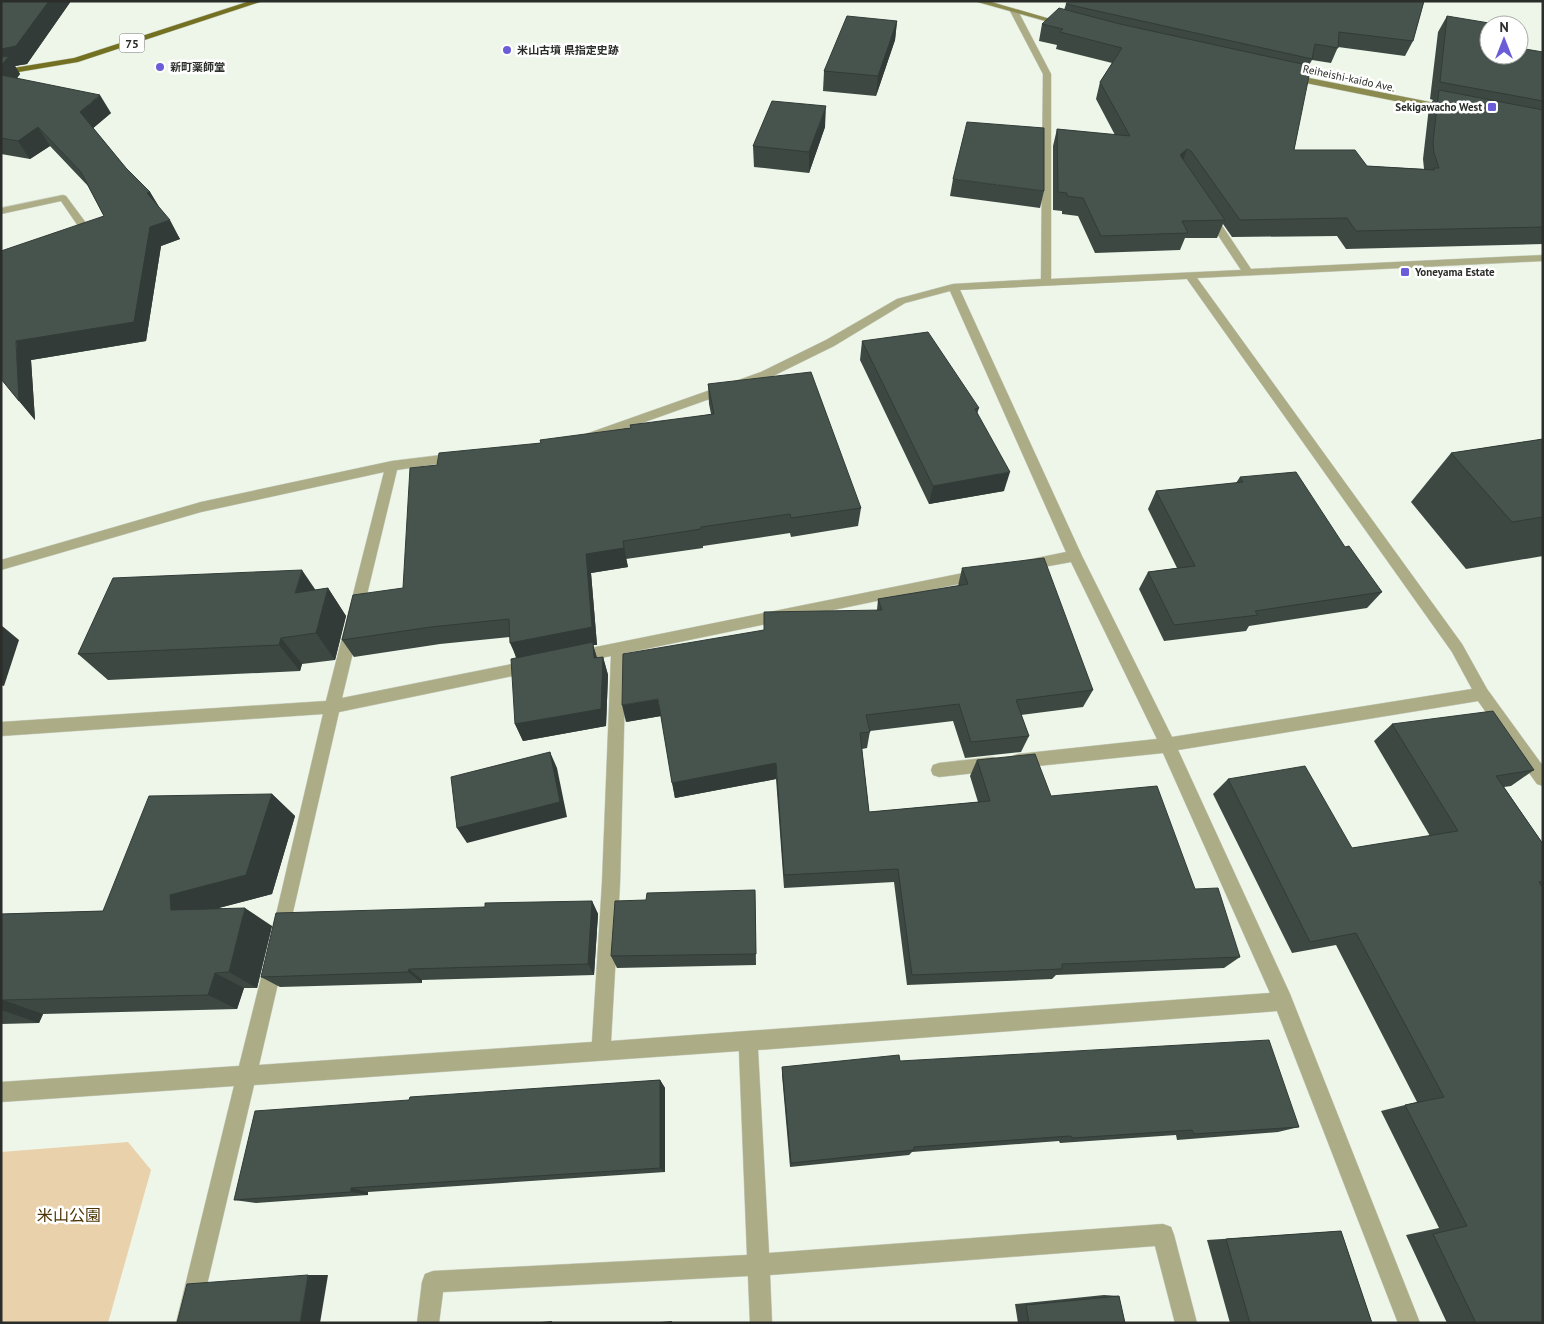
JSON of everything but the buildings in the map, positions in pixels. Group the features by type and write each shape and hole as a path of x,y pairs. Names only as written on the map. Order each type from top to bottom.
{"main road":[{"name":"75","path":"1,74 75,60 259,1"}],"street":[{"path":"978,1 1073,26"},
{"path":"1014,11 1024,34 1041,58 1047,74 1046,281"},
{"name":"Reiheishi-kaido Ave.","path":"1283,76 1456,110"},
{"path":"1,211 63,198 84,227 62,242"},
{"path":"1201,202 1246,272"},
{"path":"579,441 765,375 830,343 901,301 953,287 1543,258"},
{"path":"1189,274 1457,648 1482,694 1543,779"},
{"path":"953,287 1075,556 1168,745 1283,1001 1409,1323"},
{"path":"1,565 201,507 392,466 468,455"},
{"path":"187,1323 249,1074 332,707 392,466"},
{"path":"1016,567 1075,556"},
{"path":"561,660 997,571"},
{"path":"601,1051 619,648"},
{"path":"1,729 332,707 542,664"},
{"path":"939,770 1168,745 1482,694"},
{"path":"1,1092 748,1041 1283,1001"},
{"path":"748,1041 761,1323"},
{"path":"428,1323 433,1282 758,1265 1163,1235 1186,1323"}],"green space":[{"name":"米山公園","path":"128,1142 151,1170 108,1323 1,1323 1,1152"}],"place":[{"name":"米山古墳 県指定史跡","path":"507,50"},
{"name":"新町薬師堂","path":"160,67"},
{"name":"Sekigawacho West","path":"1492,107"},
{"name":"Yoneyama Estate","path":"1405,272"}]}
